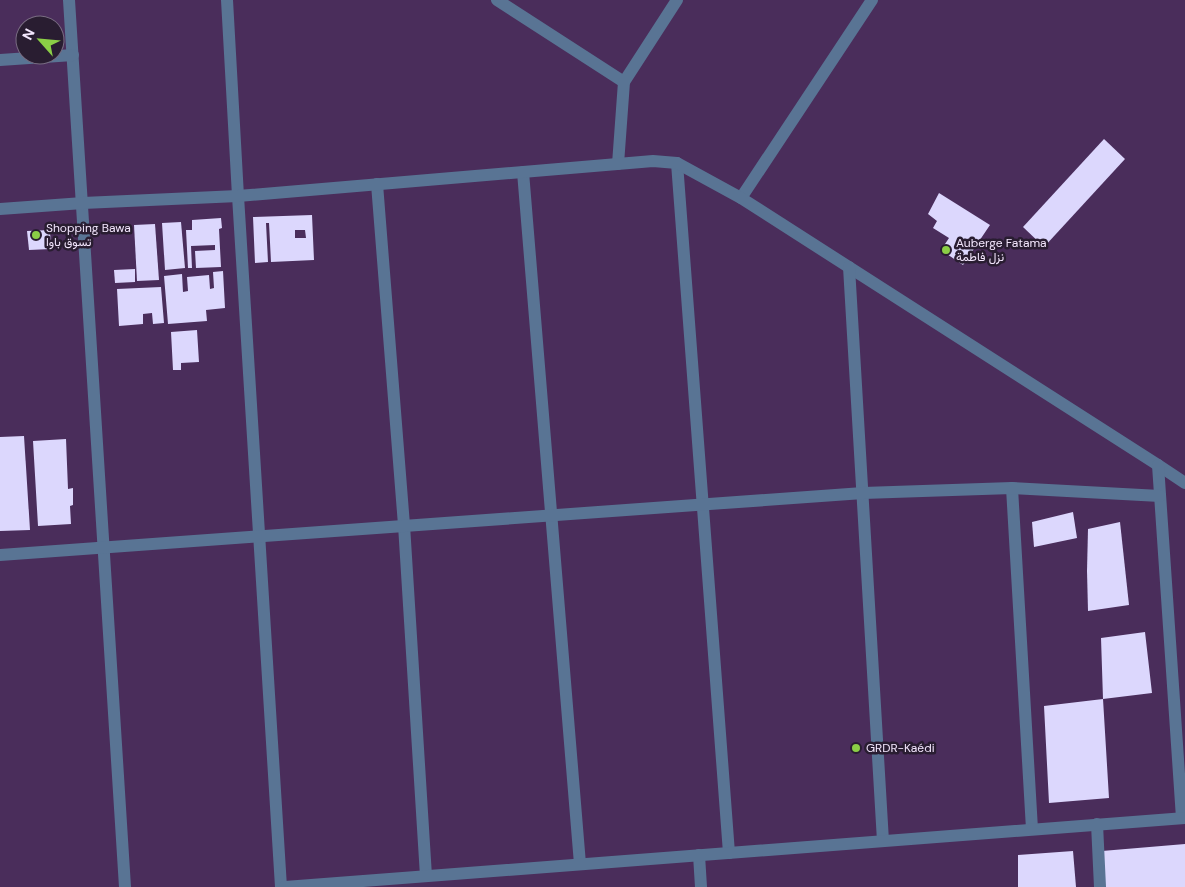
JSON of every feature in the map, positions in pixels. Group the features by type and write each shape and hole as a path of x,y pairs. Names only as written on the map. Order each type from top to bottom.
{"street":[{"path":"69,0 125,887"},
{"path":"227,0 281,887"},
{"path":"497,0 624,82"},
{"path":"618,164 624,82 678,0"},
{"path":"741,198 872,0"},
{"path":"0,60 73,55"},
{"path":"0,209 238,196 653,161 677,164 741,198 1185,483"},
{"path":"677,164 730,853"},
{"path":"523,172 580,864"},
{"path":"377,184 404,525 426,876"},
{"path":"849,268 883,841"},
{"path":"285,887 1184,818 1158,465"},
{"path":"0,555 863,493 1012,488 1160,496"},
{"path":"1012,488 1032,829"},
{"path":"1096,824 1100,887"},
{"path":"699,855 700,887"}],"building":[{"path":"1104,139 1125,159 1044,247 1023,227"},
{"path":"939,193 990,225 963,265 941,250 949,238 933,228 937,221 928,214"},
{"path":"312,215 314,260 271,262 269,223 266,223 268,262 255,263 253,217","holes":["295,230 305,230 306,238 295,238"]},
{"path":"221,218 222,228 219,229 221,267 196,268 195,251 215,250 215,245 191,246 192,268 188,268 186,230 192,230 192,220"},
{"path":"181,222 185,268 165,270 162,223"},
{"path":"155,224 159,280 137,281 134,225"},
{"path":"50,230 51,249 29,250 27,231"},
{"path":"135,269 135,282 115,283 114,270"},
{"path":"223,271 225,308 206,310 207,321 168,324 164,276 182,274 183,292 188,291 187,277 209,275 210,289 214,288 213,272"},
{"path":"161,287 164,323 153,324 152,313 143,314 143,324 119,326 117,289"},
{"path":"197,330 199,362 181,363 181,370 173,370 171,332"},
{"path":"24,436 30,530 0,531 0,437"},
{"path":"66,439 68,489 73,488 73,505 70,506 71,524 38,526 33,441"},
{"path":"1073,512 1077,538 1034,547 1032,522"},
{"path":"1120,522 1129,605 1088,611 1088,529"},
{"path":"1145,632 1152,693 1103,699 1101,638"},
{"path":"1103,699 1109,798 1049,803 1044,706"},
{"path":"1185,844 1185,887 1105,887 1102,851"},
{"path":"1073,851 1076,887 1018,887 1018,855"}],"place":[{"name":"Shopping Bawa تسوق باوا","path":"36,235"},
{"name":"Auberge Fatama نزل فاطمة","path":"946,250"},
{"name":"GRDR-Kaédi","path":"856,748"}]}
